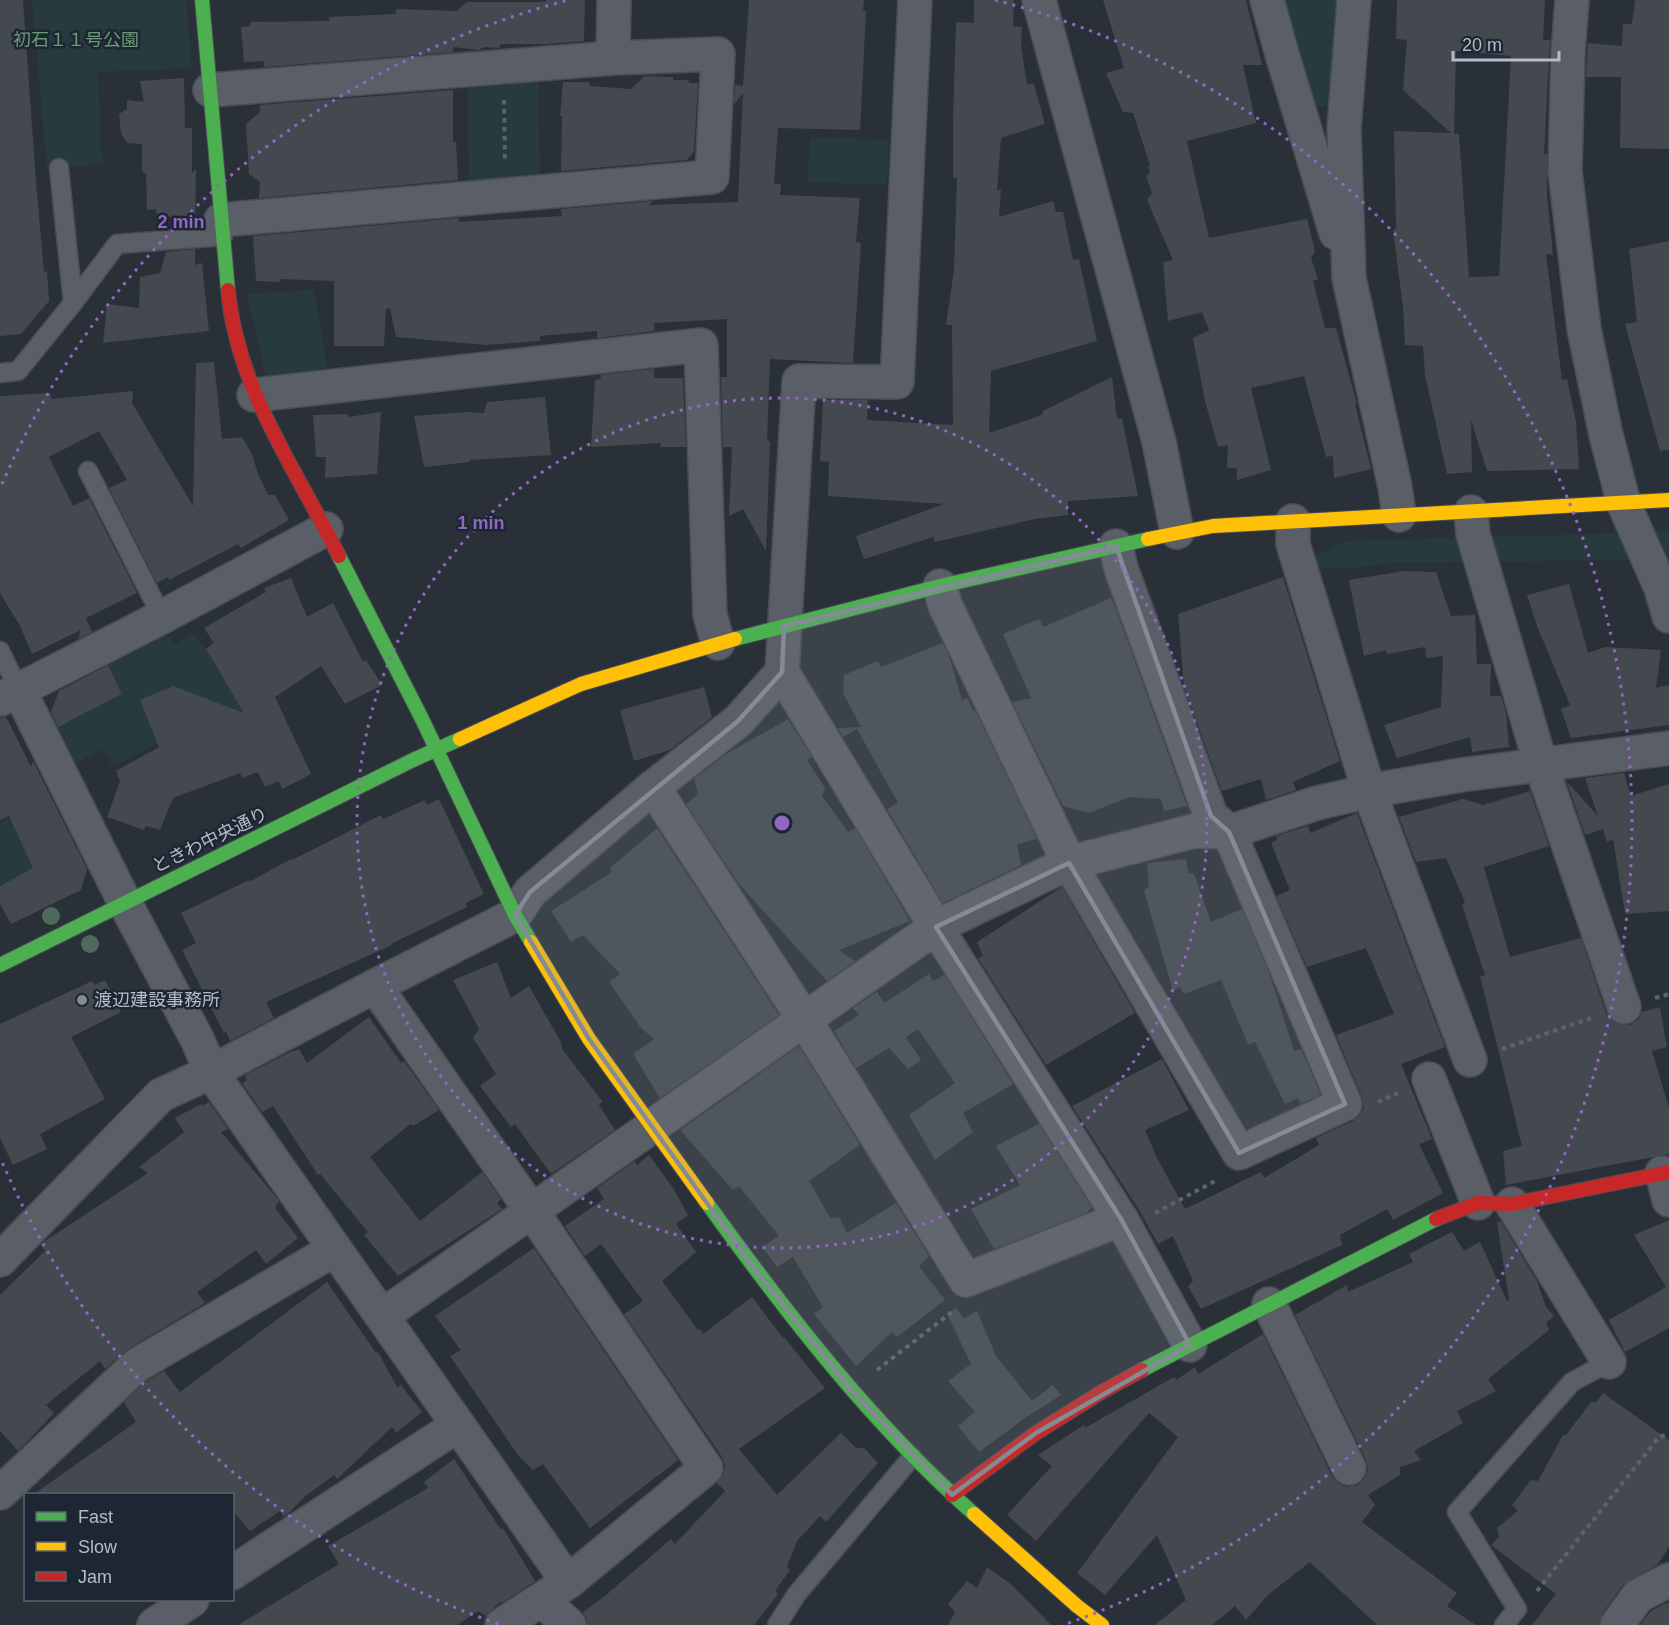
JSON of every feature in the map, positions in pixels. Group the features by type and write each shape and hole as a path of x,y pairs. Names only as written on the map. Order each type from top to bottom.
{"street":[{"path":"202,0 230,313 240,356 254,395 271,431 326,529 437,749 515,915 589,1039 756,1270 851,1390 912,1457 952,1495 1077,1606 1102,1625"},
{"path":"613,58 614,0"},
{"path":"915,0 897,382 799,381 782,672 936,927 1121,1218 1190,1345"},
{"path":"1039,0 1159,442 1178,532"},
{"path":"1267,0 1349,278 1395,487 1399,515"},
{"path":"1349,278 1344,129 1354,0"},
{"path":"1572,0 1568,53 1566,171 1584,329 1606,435 1624,504 1661,588 1669,616"},
{"path":"210,90 613,58 718,54 712,177 222,228"},
{"path":"254,395 701,345 710,615 718,643"},
{"name":"ときわ中央通り","path":"0,965 437,749 581,684 718,643 940,586 1213,526 1669,500"},
{"path":"1472,512 1473,534 1541,765 1624,1007"},
{"path":"1293,521 1293,544 1369,791 1470,1060"},
{"path":"326,529 162,617 9,695 125,903 198,1041 211,1072 458,1425 555,1591 569,1625"},
{"path":"940,586 945,605 1069,863 1239,1153 1345,1104 1229,832 1211,816 1121,568 1116,546"},
{"path":"0,1260 161,1095 211,1072 515,915 530,892 653,787 738,721 782,672"},
{"path":"382,1316 936,927 1069,863 1194,831 1229,832 1317,803 1369,791 1461,775 1669,748"},
{"path":"653,787 804,1019 966,1280 1121,1218"},
{"path":"375,986 706,1468 555,1591 502,1625"},
{"path":"1429,1079 1478,1203"},
{"path":"952,1495 1036,1433 1100,1393 1442,1216 1478,1203 1512,1204 1667,1181"},
{"path":"1512,1204 1609,1362"},
{"path":"0,1493 137,1365 335,1249"},
{"path":"1269,1304 1349,1468"},
{"path":"234,1572 458,1425"},
{"path":"1617,1625 1638,1596 1669,1580"},
{"path":"154,1625 189,1601"}],"lane":[{"path":"59,168 73,303"},
{"path":"0,374 18,371 117,244 222,228"},
{"path":"88,471 162,617"},
{"path":"0,651 9,695"},
{"path":"1504,1625 1517,1609 1457,1512 1572,1382 1609,1362"},
{"path":"777,1625 796,1594 912,1457"}],"path":[{"path":"504,67 506,166"},
{"path":"1517,1609 1532,1598 1659,1437 1669,1434"}],"highlighted area":[{"path":"1116,546 1211,816 1229,832 1345,1104 1239,1153 1069,863 936,927 1121,1219 1190,1345 1036,1433 952,1495 851,1390 755,1270 589,1039 515,915 530,892 738,721 782,672 784,626"}],"green space":[{"name":"初石１１号公園","path":"32,0 186,0 192,68 98,72 101,151 104,164 47,169"},
{"path":"1271,0 1351,0 1344,106 1299,108"},
{"path":"538,76 540,183 469,187 468,83"},
{"path":"810,137 889,140 887,185 807,182"},
{"path":"314,290 327,368 266,378 247,294"},
{"path":"1669,529 1669,561 1390,563 1350,568 1320,568 1300,563 1345,541 1629,533"},
{"path":"164,634 176,644 193,634 255,720 158,743 113,767 103,749 76,763 51,712 55,701 66,723 122,694 108,664"},
{"path":"10,818 37,876 24,873 0,886 0,823"}],"building":[{"path":"0,0 23,0 36,182 44,272 47,271 49,301 21,334 0,336"},
{"path":"546,0 585,0 584,41 501,44 499,48 484,47 479,50 453,47 453,52 264,67 264,61 244,62 241,27 250,26 251,22 329,21 329,17 396,14 396,9 456,11 467,2 546,2"},
{"path":"749,0 864,0 863,10 866,11 860,130 778,128 774,184 781,184 780,195 860,198 856,242 861,243 853,363 770,359 766,551 743,509 729,516 732,447 723,447 721,377 727,377 727,319 654,323 654,331 597,338 597,331 540,336 540,341 486,345 396,337 390,308 386,309 384,346 334,346 334,281 281,279 280,282 256,281 253,236 459,218 459,222 562,216 561,209 653,201 649,205 738,202 743,93 734,104 735,85 743,86"},
{"path":"974,0 1014,0 1013,26 1022,27 1021,46 1027,84 1034,84 1045,124 1001,138 997,190 1001,190 999,217 1053,201 1056,212 1063,212 1073,260 1079,259 1097,341 991,371 989,433 1042,415 1043,411 1112,377 1117,419 1122,418 1138,496 1068,501 1068,515 1035,519 935,542 933,537 864,559 856,536 944,504 828,496 829,462 820,461 823,400 868,400 867,420 953,425 952,325 946,325 954,270 957,178 953,178 956,22 974,23"},
{"path":"1103,0 1246,0 1262,65 1243,65 1256,123 1187,141 1209,238 1307,219 1315,251 1311,258 1318,279 1313,281 1325,328 1336,328 1357,404 1355,404 1371,469 1334,478 1333,456 1326,457 1304,376 1251,388 1271,470 1237,480 1237,468 1227,468 1228,445 1218,447 1205,401 1193,338 1209,330 1202,312 1168,321 1163,262 1173,260 1147,200 1152,193 1146,176 1150,172 1148,166 1150,165 1133,113 1123,112 1106,73 1124,68"},
{"path":"1397,0 1545,0 1543,40 1550,40 1544,154 1547,154 1547,195 1553,255 1546,254 1562,380 1567,379 1576,422 1579,469 1487,471 1471,420 1472,472 1447,474 1425,375 1423,346 1405,345 1403,308 1393,229 1396,229 1394,131 1451,133 1403,90 1407,40 1396,39","holes":["1456,51 1511,56 1499,276 1469,277 1459,134 1454,134"]},
{"path":"1635,0 1669,0 1669,149 1620,148 1621,77 1586,77 1588,43 1622,46 1623,24 1632,24"},
{"path":"645,76 673,77 673,80 689,80 688,83 698,83 694,151 687,160 561,171 562,116 560,116 563,82 589,82 590,86 631,89"},
{"path":"184,78 185,128 192,128 192,173 196,169 195,227 172,229 175,217 157,216 156,209 147,210 146,174 142,171 142,144 127,143 121,133 119,114 127,109 127,100 144,102 140,81"},
{"path":"453,90 453,142 456,142 458,180 259,198 260,182 249,174 246,124 260,112 260,105"},
{"path":"1669,241 1669,450 1660,451 1625,324 1637,322 1629,249"},
{"path":"195,249 195,265 202,263 209,331 103,343 107,304 139,308 140,277 160,273 166,252"},
{"path":"214,362 222,439 242,437 252,454 268,495 275,495 289,520 241,548 238,544 169,580 168,577 157,583 109,488 127,480 99,431 49,457 73,506 89,498 137,593 86,618 92,632 78,639 81,630 32,654 20,626 0,593 0,396 50,393 51,399 133,391 132,403 193,506 196,363"},
{"path":"654,369 654,378 683,378 686,447 660,447 661,443 591,447 595,380 601,379 600,375"},
{"path":"545,397 551,455 470,460 470,462 424,467 414,416 484,413 487,402"},
{"path":"381,412 377,474 325,478 326,457 316,457 313,415 348,414 348,417"},
{"path":"1404,571 1436,572 1451,616 1475,615 1477,664 1491,664 1490,696 1501,696 1506,712 1509,747 1472,752 1470,737 1397,758 1384,725 1441,707 1443,656 1426,658 1425,647 1387,654 1386,650 1364,656 1349,580"},
{"path":"1283,577 1340,761 1293,782 1296,790 1266,800 1261,779 1222,791 1184,687 1178,614"},
{"path":"291,578 307,617 333,603 363,662 366,660 382,685 345,704 321,666 275,697 311,774 282,789 279,781 265,787 258,772 242,778 240,773 173,798 160,830 146,826 144,830 107,817 120,781 116,771 159,747 140,700 173,686 244,713 206,649 214,643 204,628 266,592 264,588"},
{"path":"1569,584 1588,653 1605,647 1661,650 1656,688 1669,685 1669,725 1571,738 1561,709 1570,705 1537,626 1527,595"},
{"path":"1111,598 1187,806 1164,811 1161,799 1129,797 1089,813 1063,806 1012,702 1031,698 1003,634 1039,619 1043,627"},
{"path":"943,643 962,700 968,698 973,711 975,710 1037,839 1017,844 1021,865 943,903 887,809 898,803 857,729 843,737 838,728 861,727 843,693 844,675 878,661 881,667"},
{"path":"108,665 122,694 58,727 51,712 59,691"},
{"path":"704,687 712,717 670,750 634,761 620,710"},
{"path":"6,717 31,767 33,761 87,869 81,890 11,924 0,904 0,886 33,868 9,816 0,820 0,718"},
{"path":"788,719 812,757 807,760 825,788 822,796 848,832 855,828 910,921 839,950 855,961 827,981 738,883 686,804 698,794 694,779 726,754"},
{"path":"1624,773 1631,796 1669,784 1669,911 1625,914 1613,839 1607,842 1603,829 1585,835 1567,782 1598,816 1585,778"},
{"path":"1530,791 1549,846 1484,867 1510,957 1581,938 1606,1013 1612,1021 1621,1025 1630,1025 1638,1020 1642,1012 1660,1007 1667,1047 1652,1051 1669,1108 1669,1154 1506,1185 1503,1151 1522,1146 1480,976 1485,975 1462,905 1465,902 1446,858 1416,862 1399,817 1463,799 1483,805"},
{"path":"439,799 484,894 466,903 467,907 392,945 266,1002 274,1018 230,1041 182,950 196,943 181,913 249,880 249,882 381,815 383,819 425,800 427,805"},
{"path":"1357,813 1445,1047 1401,1064 1432,1139 1419,1144 1443,1193 1393,1220 1387,1209 1340,1235 1342,1245 1201,1309 1188,1286 1193,1281 1173,1236 1158,1244 1139,1210 1072,1106 1162,1059 1189,1110 1145,1130 1158,1160 1185,1209 1261,1172 1264,1178 1319,1145 1316,1138 1353,1121 1360,1115 1364,1107 1362,1097 1336,1035 1394,1014 1366,948 1307,967 1276,896 1290,890 1271,843 1277,840 1276,836 1308,826 1310,833"},
{"path":"657,828 779,1015 660,1098 633,1054 654,1039 641,1028 609,982 620,974 583,935 571,942 551,911 612,872 610,868"},
{"path":"1186,859 1189,874 1194,873 1211,922 1242,909 1271,978 1294,1051 1301,1049 1321,1095 1300,1104 1298,1098 1285,1104 1255,1042 1248,1044 1221,980 1184,994 1180,987 1173,991 1144,891 1149,886 1147,863"},
{"path":"1062,887 1135,1013 1046,1065 978,958 983,956 977,942"},
{"path":"497,962 511,998 529,986 561,1042 562,1049 602,1101 599,1105 615,1130 551,1174 515,1124 511,1127 480,1086 496,1074 473,1038 479,1029 453,980"},
{"path":"929,974 933,981 945,975 1013,1084 963,1113 973,1132 935,1160 909,1115 955,1083 918,1029 906,1037 921,1060 908,1069 889,1048 856,1068 834,1031 859,1015 853,1008 877,992 884,1003"},
{"path":"105,980 121,1012 71,1037 105,1099 40,1134 47,1149 13,1165 0,1138 0,1024 92,981 94,985"},
{"path":"369,1017 401,1063 404,1061 439,1110 413,1126 410,1124 370,1157 420,1221 482,1172 501,1199 497,1203 502,1209 398,1276 364,1235 368,1232 320,1174 318,1175 273,1106 262,1112 242,1083 247,1080 245,1075 299,1049 307,1063"},
{"path":"799,1046 860,1145 809,1181 830,1218 839,1217 847,1233 896,1203 929,1256 919,1266 945,1300 897,1337 892,1332 856,1366 814,1314 823,1307 793,1257 777,1267 762,1247 779,1236 739,1186 733,1190 680,1130"},
{"path":"209,1102 228,1129 221,1132 276,1197 279,1202 275,1208 298,1238 266,1264 256,1250 197,1292 205,1303 128,1349 105,1369 100,1361 46,1405 54,1413 18,1451 0,1431 0,1295 45,1251 41,1245 45,1241 148,1173 139,1167 184,1132 175,1118"},
{"path":"1039,1124 1092,1208 1086,1213 994,1249 971,1209 1020,1185 996,1146"},
{"path":"649,1155 673,1188 688,1215 676,1224 696,1252 662,1281 698,1330 700,1329 703,1334 752,1297 825,1388 739,1449 777,1495 841,1433 856,1448 864,1448 878,1463 826,1522 820,1516 797,1541 787,1567 790,1570 775,1591 778,1594 754,1625 587,1625 583,1612 671,1539 675,1544 725,1491 717,1483 723,1475 725,1466 722,1457 624,1314 643,1301 601,1244 585,1256 565,1226 604,1199 597,1188 635,1161 637,1165"},
{"path":"1669,1220 1669,1328 1625,1352 1609,1320 1666,1287 1634,1235"},
{"path":"1497,1222 1501,1222 1537,1281 1546,1307 1554,1316 1546,1323 1549,1330 1488,1379 1496,1391 1457,1411 1463,1423 1414,1451 1421,1460 1400,1467 1400,1475 1368,1495 1375,1505 1362,1522 1457,1593 1447,1606 1476,1625 1377,1625 1310,1562 1269,1594 1246,1620 1235,1606 1212,1625 1155,1625 1186,1600 1157,1535 1105,1595 1077,1573 1178,1437 1149,1413 1036,1541 1007,1515 1052,1466 1038,1455 1084,1425 1085,1428 1174,1377 1176,1380 1195,1367 1198,1374 1263,1334 1332,1476 1338,1483 1347,1487 1358,1485 1368,1470 1366,1460 1295,1315 1347,1285 1348,1292 1413,1262 1409,1254 1452,1232 1464,1251 1480,1242 1507,1301 1509,1300"},
{"path":"534,1248 678,1460 590,1528 543,1464 533,1470 518,1455 450,1356 461,1350 435,1316"},
{"path":"327,1282 376,1353 378,1352 397,1387 401,1385 422,1412 396,1433 392,1427 337,1479 334,1475 304,1497 284,1517 280,1511 250,1531 234,1512 234,1493 35,1493 136,1422 124,1402 148,1380 164,1371 180,1392"},
{"path":"956,1308 964,1318 977,1311 996,1356 1032,1401 1053,1385 1061,1395 979,1452 958,1426 975,1412 948,1381 971,1364 947,1314"},
{"path":"1603,1393 1669,1440 1669,1547 1657,1565 1623,1585 1602,1614 1599,1625 1532,1625 1556,1594 1491,1545 1499,1537 1497,1528 1518,1511 1512,1505 1531,1480 1538,1481 1563,1435 1566,1435 1591,1402 1596,1402"},
{"path":"454,1459 501,1530 503,1528 535,1581 502,1603 500,1602 486,1616 478,1611 457,1625 238,1625 339,1564 328,1546 428,1488 424,1482"},
{"path":"987,1567 1012,1585 1051,1625 948,1625 955,1612 948,1604 967,1581 977,1588"},
{"path":"1669,1603 1669,1625 1640,1625 1651,1611"}],"traffic: fast":[{"path":"202,0 228,290"},
{"path":"735,639 940,586 1148,539"},
{"path":"339,556 422,719 515,915 531,942"},
{"path":"0,965 413,760 460,739"},
{"path":"707,1203 799,1326 865,1405 900,1443 974,1514"},
{"path":"1142,1370 1436,1219"}],"traffic: slow":[{"path":"1148,539 1213,526 1669,500"},
{"path":"460,739 581,684 735,639"},
{"path":"531,942 589,1039 707,1203"},
{"path":"974,1514 1077,1606 1102,1625"}],"traffic: jam":[{"path":"228,290 243,361 256,395 287,460 339,556"},
{"path":"1436,1219 1478,1203 1512,1204 1669,1172"},
{"path":"952,1495 1036,1433 1142,1370"}],"place":[{"name":"渡辺建設事務所","path":"82,1000"}]}
